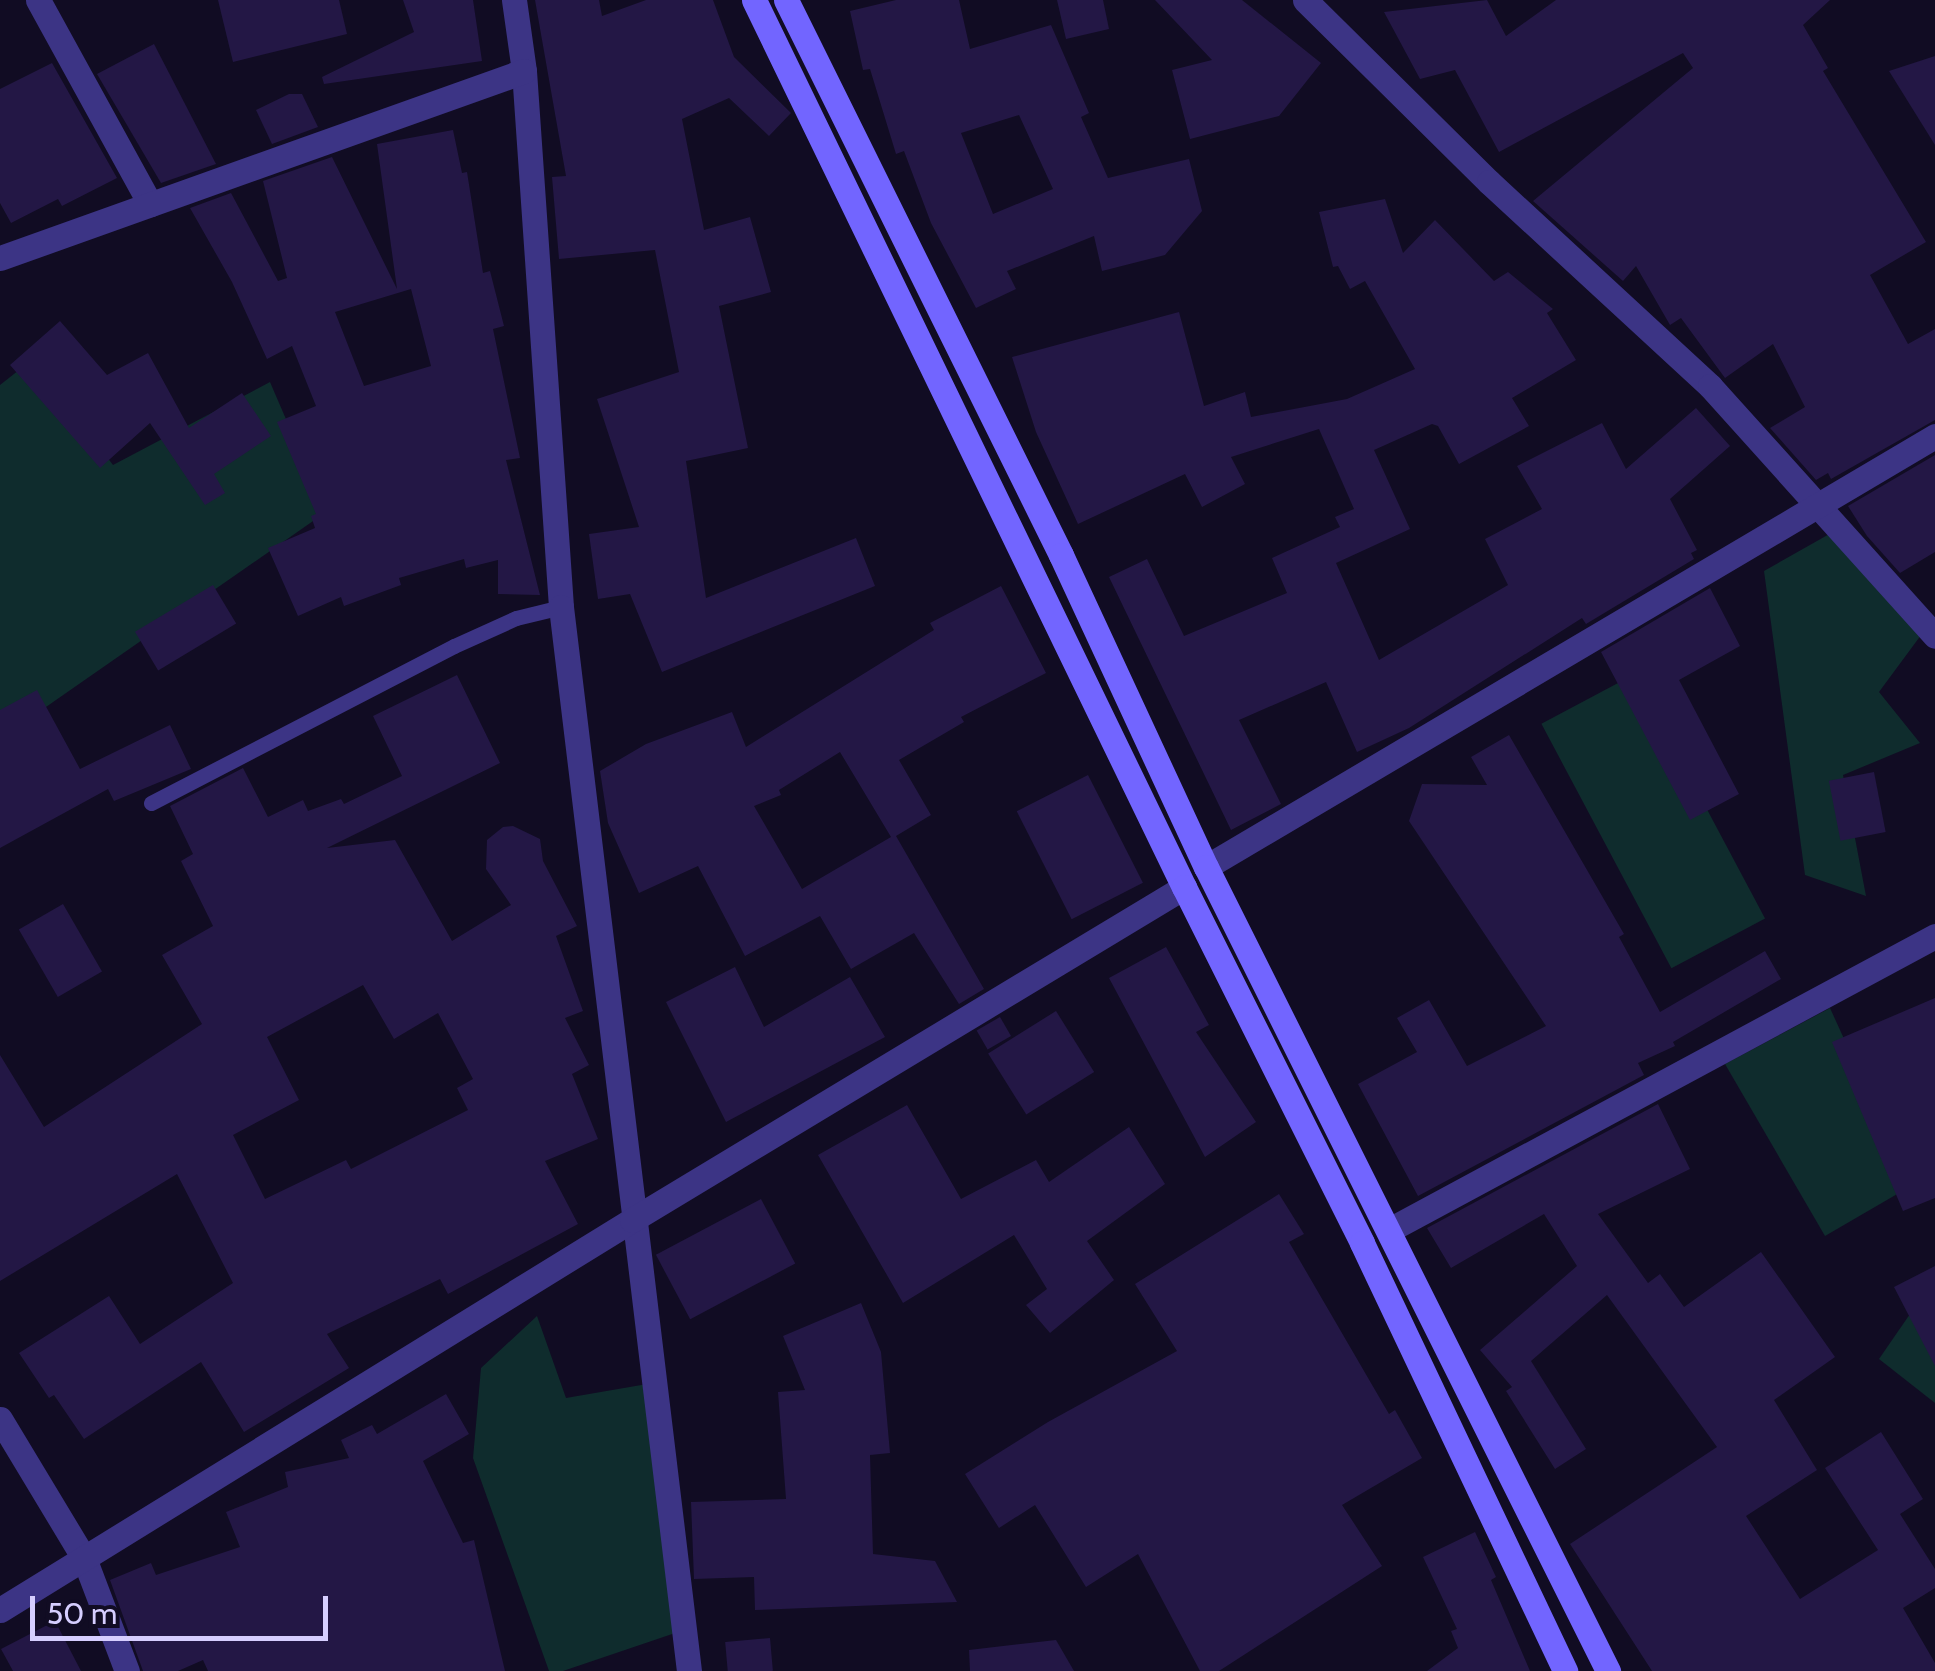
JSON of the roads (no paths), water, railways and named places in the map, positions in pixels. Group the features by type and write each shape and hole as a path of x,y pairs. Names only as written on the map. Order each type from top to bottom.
{"street":[{"path":"38,0 150,204"},
{"path":"514,0 524,70 561,607 689,1671"},
{"path":"754,0 1184,887 1362,1243 1565,1671"},
{"path":"786,0 1052,538 1206,867 1391,1229 1608,1671"},
{"path":"1306,0 1488,182 1710,386 1935,636"},
{"path":"0,258 524,70"},
{"path":"1206,867 1935,436"},
{"path":"0,1610 632,1220 1184,887"},
{"path":"1391,1229 1935,936"},
{"path":"0,1419 84,1558 127,1671"}],"lane":[{"path":"151,803 454,646 516,618 561,607"}]}
